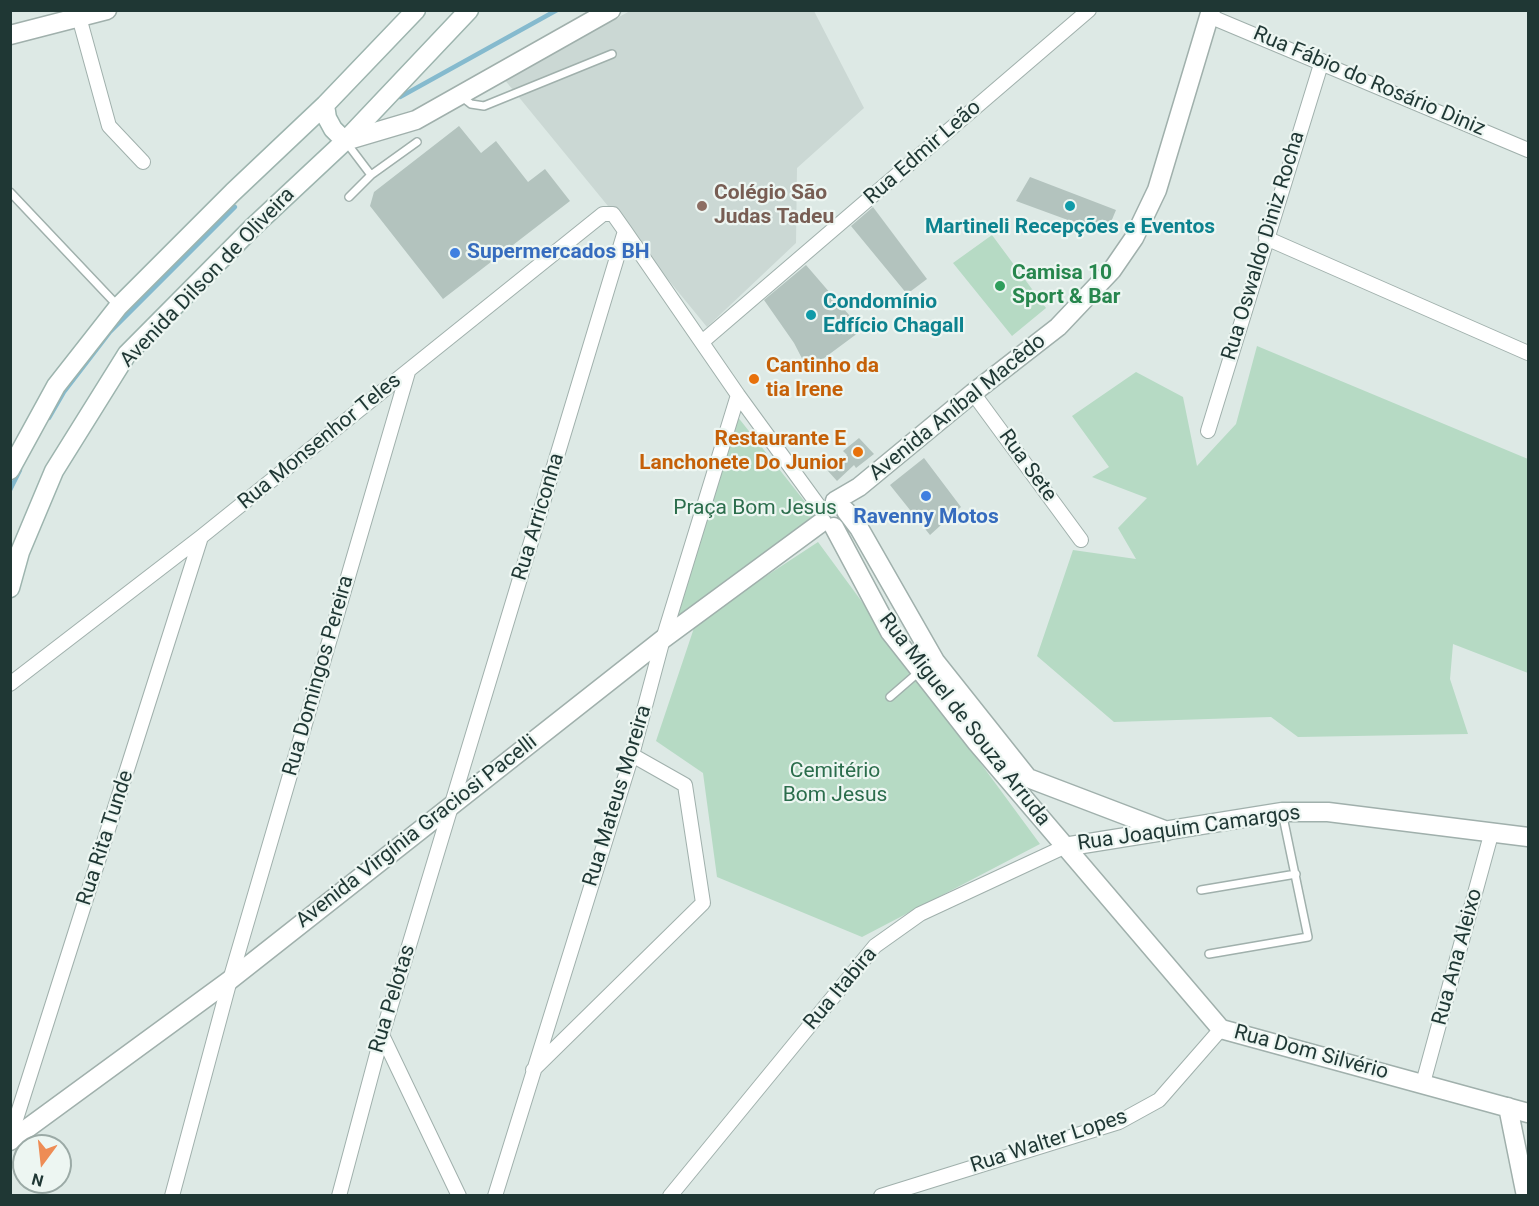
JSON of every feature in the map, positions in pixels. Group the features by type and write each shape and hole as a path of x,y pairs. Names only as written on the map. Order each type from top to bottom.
{"street":[{"path":"10,34 107,10"},
{"name":"Avenida Dilson de Oliveira","path":"10,470 56,386 118,307 233,192 325,105 416,10"},
{"name":"Avenida Dilson de Oliveira","path":"10,588 20,552 54,471 127,354 253,227 345,141 469,10"},
{"path":"325,105 327,118 333,129 345,141 416,120 611,10"},
{"name":"Rua Edmir Leão","path":"702,342 1089,10"},
{"name":"Rua Fábio do Rosário Diniz","path":"1210,13 1528,150"},
{"name":"Avenida Aníbal Macêdo","path":"834,513 859,487 973,393 1058,327 1112,270 1134,238 1156,190 1210,13"},
{"path":"80,17 109,126 143,162"},
{"name":"Rua Oswaldo Diniz Rocha","path":"1208,431 1322,61"},
{"name":"Rua Monsenhor Teles","path":"10,684 201,537 603,214 613,214"},
{"name":"Rua Miguel de Souza Arruda","path":"613,214 738,395 834,513 859,528 927,666 1064,847"},
{"name":"Rua Arriconha","path":"453,804 626,231"},
{"path":"1266,238 1528,353"},
{"name":"Rua Domingos Pereira","path":"172,1196 230,980 408,372"},
{"name":"Rua Sete","path":"973,393 1081,540"},
{"name":"Rua Mateus Moreira","path":"495,1196 632,755 663,639 738,395"},
{"name":"Avenida Virgínia Graciosi Pacelli","path":"10,1140 230,980 663,639 834,513"},
{"name":"Rua Rita Tunde","path":"10,1140 201,537"},
{"name":"Rua Miguel de Souza Arruda","path":"927,666 1028,778 1167,831"},
{"path":"10,673 26,671"},
{"path":"532,1071 703,903 685,785 632,755"},
{"name":"Rua Pelotas","path":"339,1196 382,1035 453,804"},
{"name":"Rua Joaquim Camargos","path":"1064,847 1167,831 1328,812 1528,837"},
{"name":"Rua Ana Aleixo","path":"1423,1083 1492,831"},
{"name":"Rua Dom Silvério","path":"1064,847 1221,1029 1528,1113"},
{"name":"Rua Itabira","path":"670,1196 875,946 920,914 1064,847"},
{"name":"Rua Walter Lopes","path":"881,1196 1119,1122 1159,1100 1221,1029"},
{"path":"382,1035 459,1196"},
{"path":"1508,1107 1526,1196"}],"lane":[{"path":"460,95 471,104 484,106 612,54"},
{"path":"345,141 371,175"},
{"path":"349,197 371,175 417,142"},
{"path":"10,192 118,307"},
{"path":"890,697 927,666"},
{"path":"1209,954 1308,938 1283,819"},
{"path":"1201,890 1296,874"}],"shaded area":[{"name":"Colégio São Judas Tadeu","path":"630,11 814,11 864,108 797,168 796,243 707,327 504,79"}],"green space":[{"name":"Camisa 10 Sport & Bar","path":"992,235 1046,308 1012,336 953,263"},
{"path":"1257,346 1528,459 1528,673 1453,644 1450,679 1468,734 1298,737 1271,717 1114,722 1037,656 1073,550 1136,559 1118,528 1147,498 1092,477 1109,467 1072,416 1136,372 1183,397 1197,466 1236,424"},
{"name":"Praça Bom Jesus","path":"737,416 817,517 673,626"},
{"name":"Cemitério Bom Jesus","path":"818,542 1040,844 862,937 717,877 703,773 656,741 696,622"}],"building":[{"name":"Supermercados BH","path":"459,126 481,153 496,141 528,182 545,169 570,201 443,299 370,206 374,192"},
{"name":"Martineli Recepções e Eventos","path":"1030,177 1116,210 1106,234 1016,201"},
{"path":"873,207 927,279 907,294 851,226"},
{"name":"Condomínio Edfício Chagall","path":"806,265 862,330 808,370 794,343 764,300"},
{"name":"Restaurante E Lanchonete Do Junior","path":"859,438 874,454 856,468 854,465 837,481 828,471 847,455 843,451"},
{"name":"Ravenny Motos","path":"924,458 961,507 930,535 890,485"}],"waterway":[{"path":"400,97 557,10"},
{"path":"49,418 64,392 110,332 235,207"},
{"path":"10,490 20,470"}],"place":[{"name":"Colégio São Judas Tadeu","path":"702,206"},
{"name":"Martineli Recepções e Eventos","path":"1070,206"},
{"name":"Supermercados BH","path":"455,253"},
{"name":"Camisa 10 Sport & Bar","path":"1000,286"},
{"name":"Condomínio Edfício Chagall","path":"811,315"},
{"name":"Cantinho da tia Irene","path":"754,379"},
{"name":"Restaurante E Lanchonete Do Junior","path":"858,452"},
{"name":"Ravenny Motos","path":"926,496"}]}
